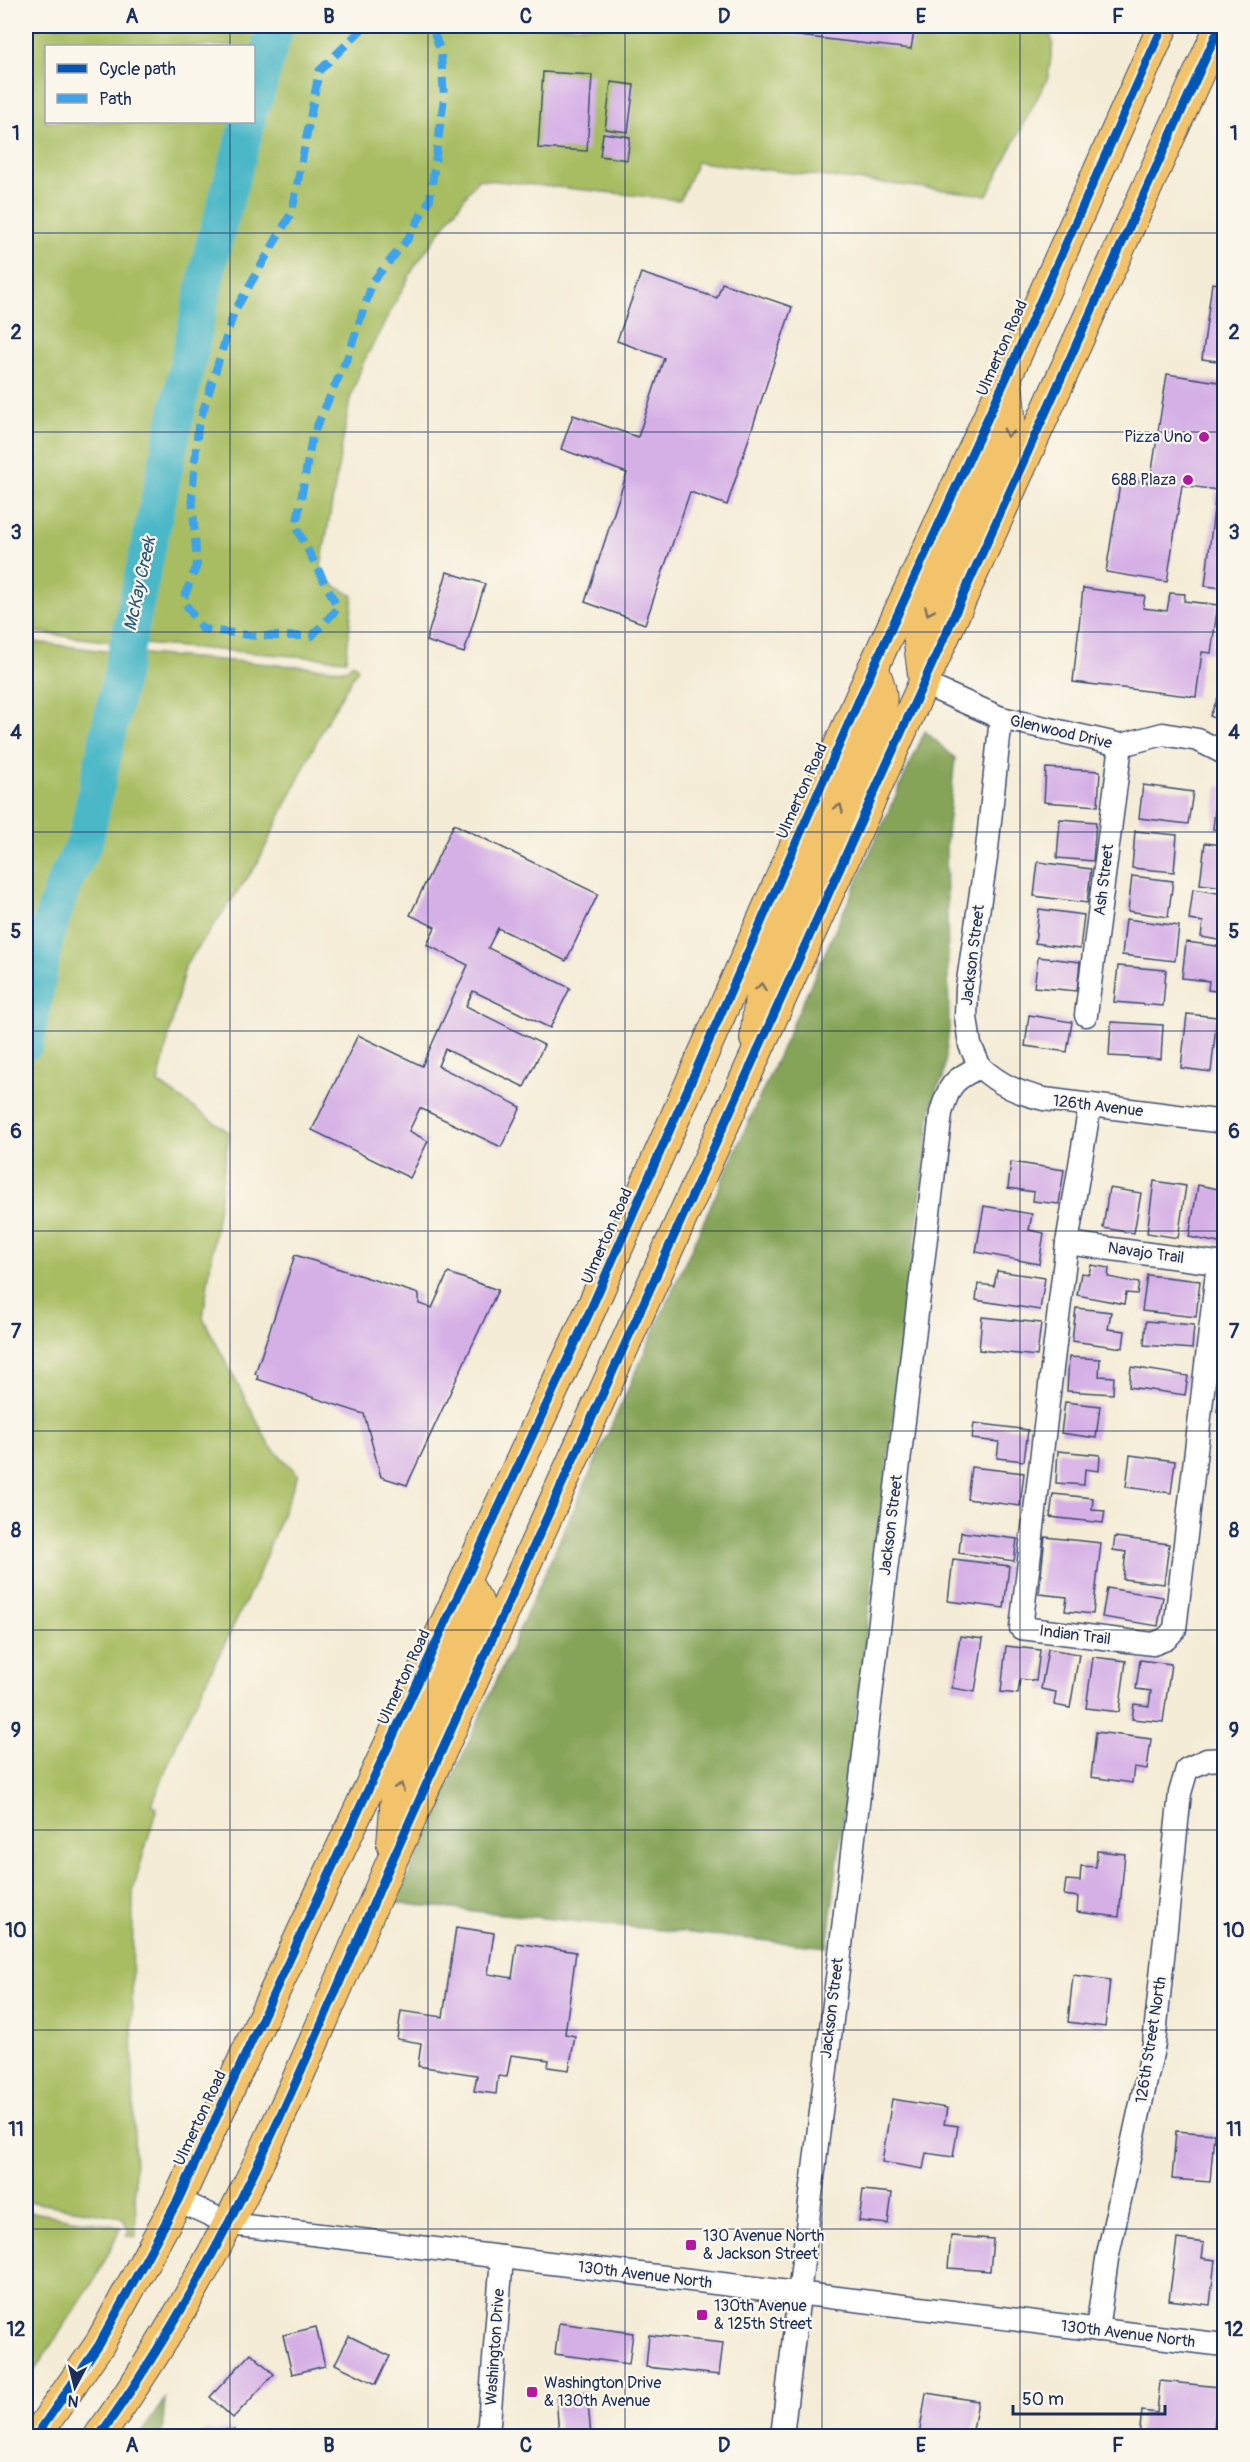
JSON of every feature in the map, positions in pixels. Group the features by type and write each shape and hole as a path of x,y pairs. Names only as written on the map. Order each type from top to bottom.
{"main road":[{"name":"Ulmerton Road","path":"36,2436 99,2345 178,2200 590,1311 873,668 1007,376 1163,26"},
{"path":"99,2436 127,2398 187,2303 230,2224 266,2149 390,1865 753,1066 1220,26"},
{"path":"924,684 918,636 1011,428 1007,376"},
{"path":"753,1066 762,978 879,720 882,705 881,686 873,668"},
{"path":"390,1865 396,1796 478,1602 465,1581"}],"street":[{"path":"924,684 1001,718"},
{"name":"Glenwood Drive","path":"1001,718 1121,745 1163,734 1198,740 1224,753"},
{"name":"Jackson Street","path":"782,2436 797,2294 941,1113 948,1090 963,1075 980,1067 970,1045 966,1017 967,988 986,858 1001,718"},
{"name":"Ash Street","path":"1086,1014 1121,745"},
{"name":"126th Avenue","path":"980,1067 995,1081 1019,1093 1090,1105 1224,1122"},
{"name":"Indian Trail","path":"1090,1105 1067,1243 1021,1628 1153,1644 1166,1639 1175,1629 1221,1263"},
{"name":"Navajo Trail","path":"1067,1243 1221,1263"},
{"name":"126th Street North","path":"1097,2330 1107,2259 1154,2044 1180,1793 1187,1769 1216,1760"},
{"name":"130th Avenue North","path":"178,2200 230,2224 1224,2345"},
{"name":"Washington Drive","path":"488,2436 502,2257"}],"green space":[{"path":"26,26 1047,26 1053,43 1048,77 987,195 697,162 680,200 478,179 415,266 363,363 350,399 321,566 330,583 353,596 346,660 105,641 26,631"},
{"path":"26,641 104,651 345,670 353,663 358,668 325,724 257,864 185,966 158,1083 229,1132 203,1318 270,1446 298,1474 257,1578 181,1732 152,1805 157,1807 133,1890 132,2017 136,2237 126,2236 129,2231 122,2217 26,2201"},
{"path":"925,731 955,758 946,845 949,1028 943,1079 937,1087 931,1112 827,1947 396,1903"},
{"path":"26,2211 121,2227 96,2278 26,2383"},
{"path":"165,2399 162,2436 139,2436"}],"building":[{"path":"713,26 915,26 911,49"},
{"path":"543,72 592,75 587,151 538,148"},
{"path":"611,82 634,85 628,132 605,129"},
{"path":"603,133 630,137 627,160 600,156"},
{"path":"641,273 717,298 722,283 792,307 727,505 690,492 645,624 585,602 627,473 561,449 573,415 638,437 664,358 617,341"},
{"path":"1212,283 1224,285 1224,362 1202,359"},
{"name":"688 Plaza","path":"1167,374 1224,383 1224,491 1182,485 1167,582 1106,572 1121,478 1150,483"},
{"path":"1216,492 1224,493 1224,588 1205,586"},
{"path":"447,572 485,584 464,653 426,641"},
{"path":"1083,588 1145,596 1143,608 1167,611 1170,593 1185,594 1184,601 1218,605 1211,653 1202,652 1196,697 1073,682"},
{"path":"1224,684 1224,723 1210,716"},
{"path":"1046,768 1100,771 1098,806 1044,802"},
{"path":"1143,785 1193,792 1188,824 1139,818"},
{"path":"1218,786 1224,786 1224,830 1213,829"},
{"path":"1060,819 1096,822 1093,861 1057,858"},
{"path":"454,824 598,894 566,961 498,928 488,948 570,988 550,1028 473,991 466,1006 544,1045 524,1087 445,1049 438,1066 521,1107 501,1147 420,1108 409,1131 428,1141 410,1178 312,1130 358,1035 422,1066 468,965 427,945 435,927 410,915"},
{"path":"1135,831 1177,835 1174,872 1132,868"},
{"path":"1205,843 1224,845 1224,887 1200,884"},
{"path":"1038,862 1091,869 1087,903 1034,896"},
{"path":"1132,876 1173,881 1168,917 1128,911"},
{"path":"1193,889 1224,894 1224,941 1201,937 1203,922 1189,920"},
{"path":"1039,909 1084,915 1080,949 1035,943"},
{"path":"1126,919 1179,926 1175,961 1122,955"},
{"path":"1186,942 1224,947 1224,992 1208,990 1209,981 1182,978"},
{"path":"1038,957 1080,962 1077,991 1034,987"},
{"path":"1118,966 1166,970 1163,1006 1114,1002"},
{"path":"1187,1014 1217,1017 1211,1072 1181,1068"},
{"path":"1029,1015 1072,1022 1067,1052 1025,1046"},
{"path":"1111,1022 1163,1025 1161,1059 1109,1056"},
{"path":"1011,1162 1064,1170 1059,1204 1033,1201 1034,1192 1008,1188"},
{"path":"1154,1181 1186,1186 1178,1238 1147,1233"},
{"path":"1198,1185 1224,1190 1224,1244 1189,1237"},
{"path":"1109,1188 1141,1193 1134,1233 1103,1228"},
{"path":"984,1206 1032,1214 1029,1230 1044,1233 1039,1264 976,1252"},
{"path":"295,1255 419,1294 419,1304 432,1308 448,1273 498,1290 407,1485 381,1477 364,1414 257,1379 258,1375 255,1374"},
{"path":"1091,1265 1109,1268 1108,1277 1139,1283 1137,1294 1126,1293 1124,1304 1077,1295 1081,1273 1089,1274"},
{"path":"997,1271 1045,1278 1040,1310 976,1300 978,1284 994,1286"},
{"path":"1147,1275 1200,1281 1196,1317 1142,1311"},
{"path":"1076,1308 1111,1312 1108,1329 1125,1331 1123,1348 1072,1341"},
{"path":"982,1317 1041,1323 1037,1356 979,1350"},
{"path":"1146,1321 1194,1325 1192,1349 1144,1345"},
{"path":"1069,1357 1100,1359 1099,1376 1114,1377 1113,1394 1067,1391"},
{"path":"1131,1367 1188,1376 1185,1395 1129,1387"},
{"path":"1222,1378 1224,1379 1224,1413 1217,1412"},
{"path":"1065,1402 1100,1406 1096,1438 1061,1433"},
{"path":"974,1423 1028,1430 1024,1461 997,1458 999,1442 972,1439"},
{"path":"1058,1451 1100,1455 1099,1471 1085,1469 1084,1485 1056,1483"},
{"path":"1130,1455 1175,1461 1171,1493 1126,1487"},
{"path":"971,1467 1024,1473 1020,1506 967,1499"},
{"path":"1053,1494 1093,1498 1092,1510 1105,1511 1103,1523 1050,1517"},
{"path":"961,1532 1017,1539 1014,1561 959,1553"},
{"path":"1045,1537 1101,1543 1093,1614 1065,1611 1067,1597 1039,1594"},
{"path":"1115,1537 1169,1544 1164,1584 1123,1579 1126,1552 1113,1550"},
{"path":"953,1559 1009,1566 1004,1608 948,1601"},
{"path":"1107,1588 1163,1597 1158,1626 1102,1617"},
{"path":"960,1636 983,1639 975,1692 952,1688"},
{"path":"1006,1646 1040,1650 1036,1681 1020,1679 1018,1694 1001,1692"},
{"path":"1048,1649 1079,1654 1070,1708 1054,1705 1056,1692 1041,1689"},
{"path":"1093,1657 1126,1661 1119,1712 1086,1708"},
{"path":"1140,1660 1171,1664 1163,1722 1132,1719 1134,1704 1149,1706 1151,1691 1136,1689"},
{"path":"1096,1732 1151,1739 1147,1769 1134,1767 1132,1783 1091,1777"},
{"path":"1097,1851 1125,1854 1119,1917 1077,1912 1078,1897 1064,1895 1066,1880 1080,1881 1081,1866 1096,1867"},
{"path":"456,1927 494,1933 488,1974 512,1978 517,1943 576,1952 565,2034 575,2036 569,2070 548,2067 549,2060 511,2055 507,2077 498,2076 496,2094 474,2091 477,2075 418,2066 421,2043 397,2039 401,2011 443,2017"},
{"path":"1073,1975 1110,1980 1105,2027 1068,2022"},
{"path":"892,2099 947,2108 944,2124 958,2126 953,2157 926,2153 923,2169 882,2162"},
{"path":"1176,2131 1214,2134 1210,2182 1172,2179"},
{"path":"863,2190 892,2193 888,2224 859,2221"},
{"path":"951,2236 993,2239 990,2271 948,2268"},
{"path":"1177,2239 1204,2243 1202,2258 1215,2260 1210,2305 1169,2300"},
{"path":"559,2323 633,2333 629,2364 555,2354"},
{"path":"316,2327 325,2366 292,2374 283,2335"},
{"path":"649,2335 723,2343 719,2375 646,2367"},
{"path":"349,2336 390,2356 376,2384 335,2364"},
{"path":"251,2353 274,2374 233,2418 210,2397"},
{"path":"1160,2381 1219,2387 1213,2436 1139,2436 1142,2411 1157,2413"},
{"path":"587,2392 591,2436 559,2436 556,2395"},
{"path":"926,2393 978,2401 972,2436 919,2436"},
{"path":"234,2430 234,2436 202,2436 202,2431"}],"waterway":[{"name":"McKay Creek","path":"255,99 276,26"},
{"name":"McKay Creek","path":"26,1043 46,936 64,883 85,842 212,250 248,123"}],"marked path":[{"path":"362,29 319,71 292,212 234,312 198,427 192,495 197,565 183,600 202,629 256,636 312,636 338,608 296,527 312,437 348,356 373,281 407,240 430,199 444,98 441,53 432,26"}],"cycle path":[{"path":"36,2436 99,2345 178,2200 590,1311 873,668 1007,376 1163,26"},
{"path":"99,2436 144,2370 186,2301 224,2231 294,2086 390,1865 1220,26"}],"place":[{"name":"Pizza Uno","path":"1204,437"},
{"name":"688 Plaza","path":"1188,480"},
{"name":"130 Avenue North & Jackson Street","path":"691,2245"},
{"name":"130th Avenue & 125th Street","path":"702,2315"},
{"name":"Washington Drive & 130th Avenue","path":"532,2392"}]}
